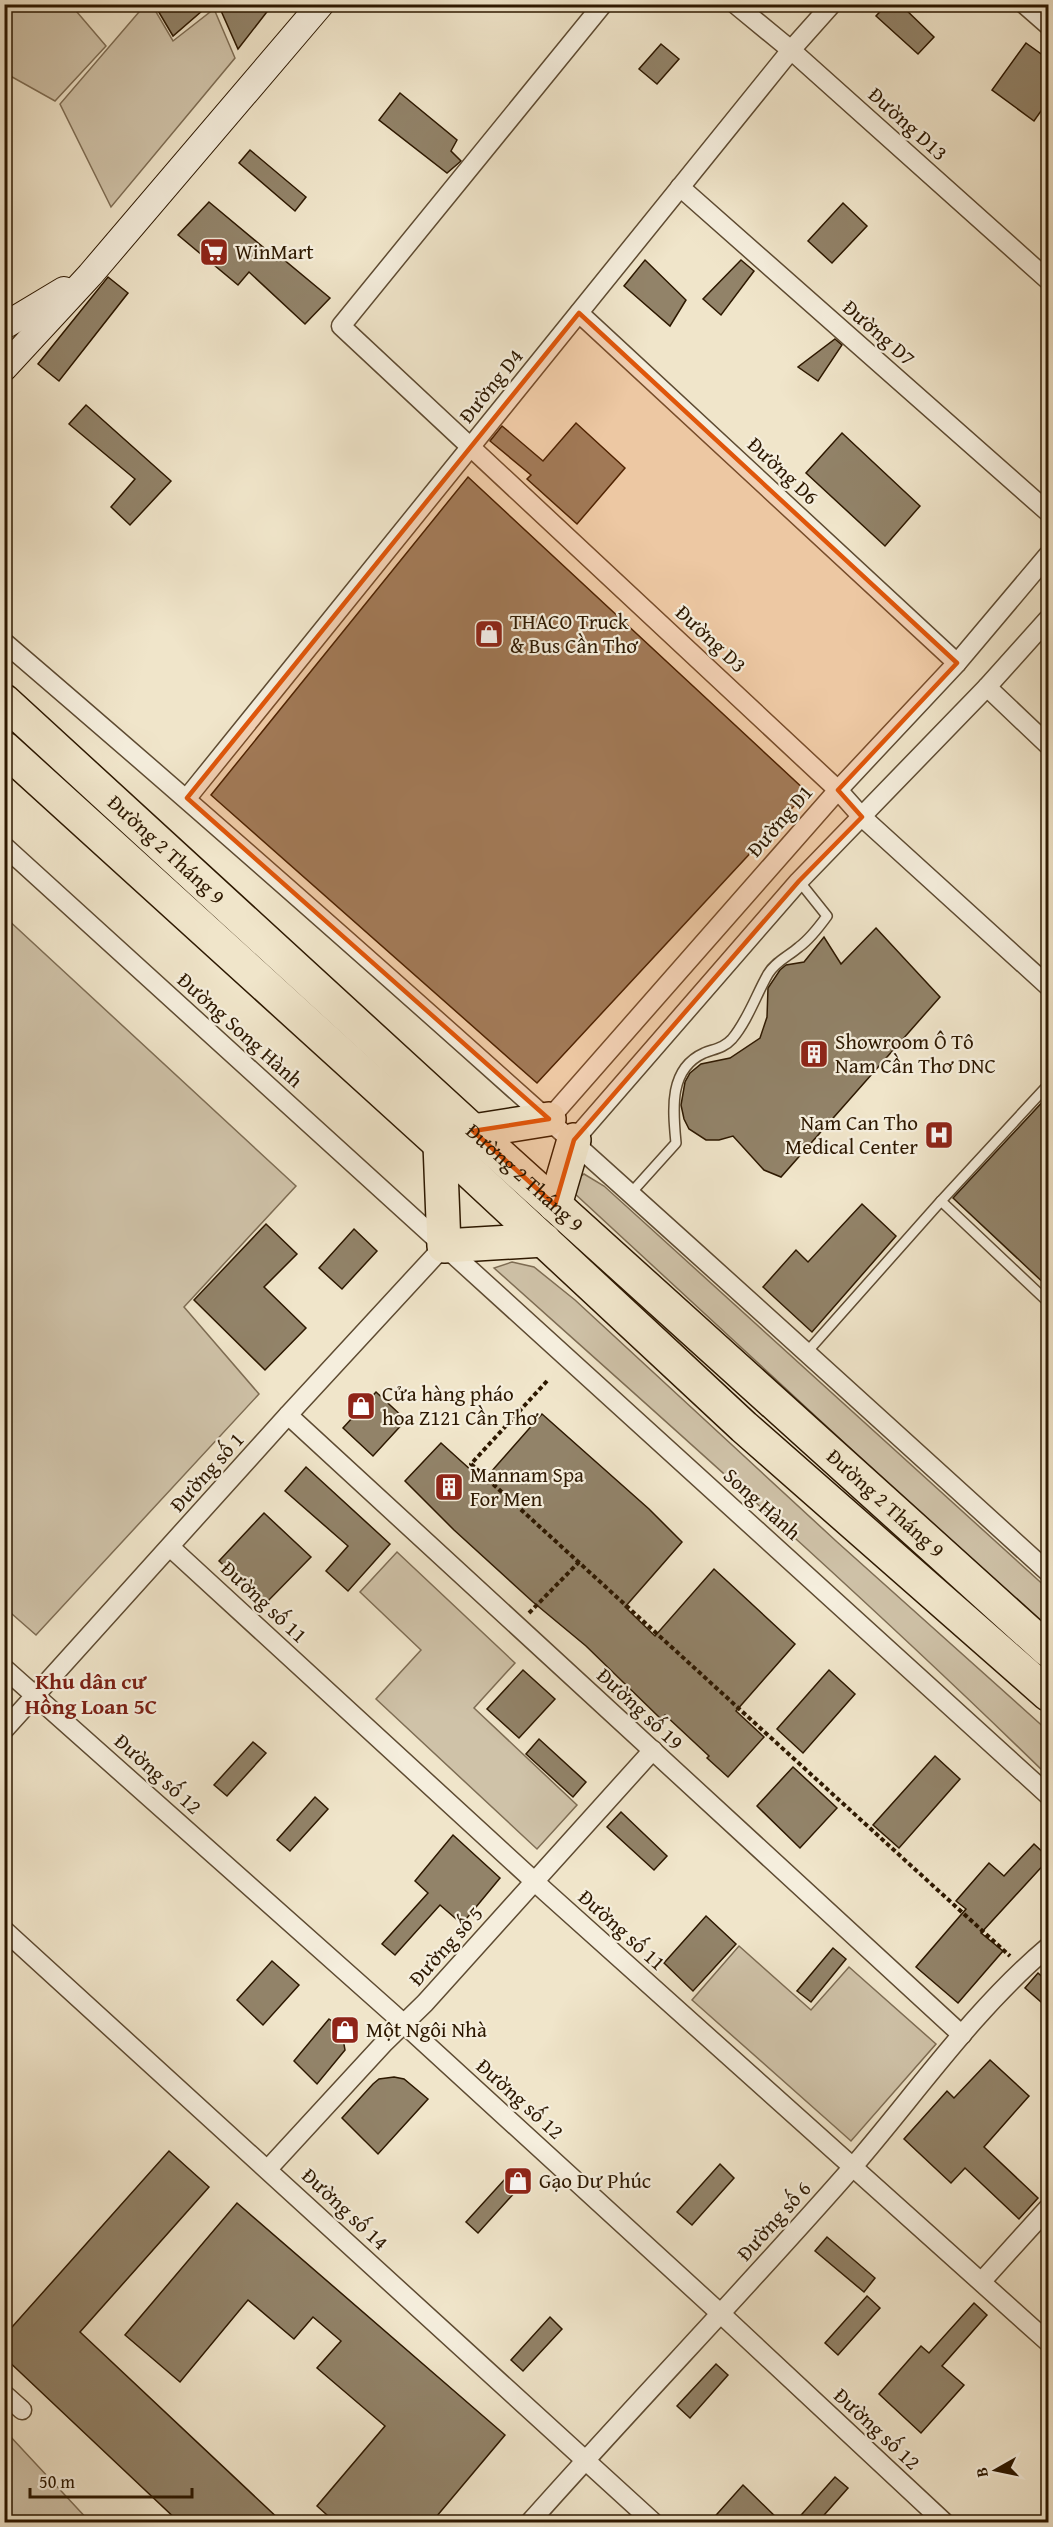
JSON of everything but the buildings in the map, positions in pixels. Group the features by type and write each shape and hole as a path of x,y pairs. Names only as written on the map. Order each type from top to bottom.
{"highway":[{"name":"Đường 2 Tháng 9","path":"4,701 473,1131 1048,1650"},
{"name":"Đường 2 Tháng 9","path":"4,748 441,1144 744,1427 1048,1694"},
{"path":"473,1131 549,1119"},
{"path":"555,1205 574,1140"},
{"path":"441,1144 444,1246 544,1240"}],"street":[{"path":"4,368 90,274 321,4"},
{"name":"Đường D3","path":"603,4 341,326 838,789 862,817 1048,986"},
{"name":"Đường D13","path":"735,4 791,50 1048,280"},
{"name":"Đường D4","path":"187,798 791,50 832,4"},
{"path":"1024,4 1048,25"},
{"name":"Đường D7","path":"680,187 1048,512"},
{"path":"4,326 90,274"},
{"name":"Đường D6","path":"579,313 957,663"},
{"name":"Đường D1","path":"549,1119 838,789 957,663 1048,555"},
{"path":"574,1140 799,881 987,687 1048,619"},
{"path":"4,642 187,798 574,1140 1048,1572"},
{"path":"987,687 1048,745"},
{"name":"Đường Song Hành","path":"4,846 444,1246"},
{"name":"Đường số 1","path":"4,1730 444,1246"},
{"name":"Song Hành","path":"444,1246 1048,1795"},
{"name":"Đường số 19","path":"288,1415 962,2035"},
{"name":"Đường số 11","path":"170,1547 534,1881 1048,2342"},
{"name":"Đường số 12","path":"4,1668 405,2025 721,2314 944,2523"},
{"name":"Đường số 5","path":"268,2169 385,2042 405,2025 653,1750"},
{"name":"Đường số 14","path":"4,1930 653,2523"},
{"name":"Đường số 6","path":"530,2523 853,2167 962,2035 1010,1983 1048,1947"},
{"path":"982,2281 1048,2208"},
{"path":"4,2394 22,2410"}],"lane":[{"path":"631,1193 676,1143 673,1114 675,1086 683,1070 702,1054 720,1048 731,1040 744,1022 769,973 783,957 799,948 827,916 799,881"},
{"path":"807,1352 1048,1085"},
{"path":"942,1201 1048,1302"}],"path":[{"path":"547,1380 471,1464 1017,1962"},
{"path":"529,1613 579,1562"}],"highlighted area":[{"path":"579,313 957,663 838,790 862,817 799,881 574,1140 555,1205 473,1131 549,1119 187,798"}],"shaded area":[{"path":"4,5 71,5 106,46 55,101 5,73"},
{"path":"145,5 152,5 173,41 214,9 235,58 111,207 60,104"},
{"path":"5,917 296,1186 184,1307 259,1394 36,1635 4,1607"},
{"path":"584,1174 604,1186 1048,1589 1048,1631 573,1192 576,1179"},
{"path":"512,1262 534,1267 575,1300 836,1541 1048,1731 1048,1776 843,1582 494,1268"},
{"path":"397,1552 515,1663 474,1708 577,1805 537,1849 376,1699 421,1650 360,1592"},
{"path":"739,1946 811,2010 849,1967 936,2044 851,2141 692,2000"},
{"path":"5,2431 9,2435 90,2522 5,2522"}],"place":[{"name":"WinMart","path":"214,252"},
{"name":"THACO Truck & Bus Cần Thơ","path":"489,634"},
{"name":"Showroom Ô Tô Nam Cần Thơ DNC","path":"814,1054"},
{"name":"Nam Can Tho Medical Center","path":"939,1135"},
{"name":"Cửa hàng pháo hoa Z121 Cần Thơ","path":"361,1406"},
{"name":"Mannam Spa For Men","path":"449,1487"},
{"name":"Một Ngôi Nhà","path":"345,2030"},
{"name":"Gạo Dư Phúc","path":"518,2181"}],"district":[{"name":"Khu dân cư Hồng Loan 5C","path":"91,1694"}]}
